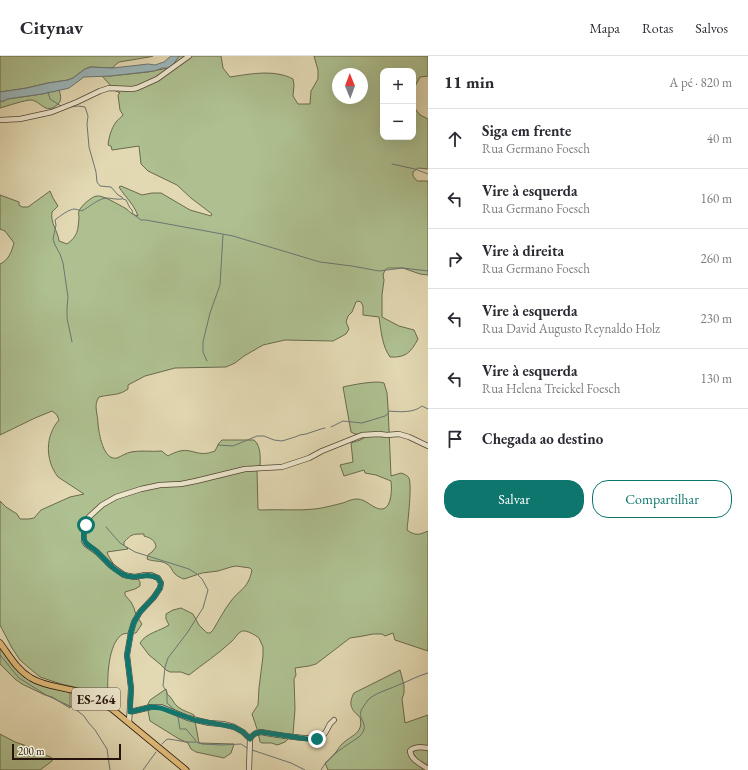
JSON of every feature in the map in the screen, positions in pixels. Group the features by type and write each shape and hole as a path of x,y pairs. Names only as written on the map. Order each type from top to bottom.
{"main road":[{"name":"ES-264","path":"0,643 18,668 31,678 39,682 75,691 101,702 112,709 186,770"}],"street":[{"path":"0,120 20,119 46,113 77,102 100,90 109,88 137,88 157,79 189,56"},
{"path":"129,723 131,688 127,655 131,632 134,622 140,612 158,592 161,583 158,578 151,575 124,575 86,544 84,541 84,531 89,517 102,505 116,497 134,491 160,485 181,484 245,469 282,467 309,458 322,451 362,435 399,434 428,446"},
{"path":"130,712 151,707 161,708 195,720 234,727 243,732 250,739"},
{"path":"250,770 250,739 255,733 261,732 307,739 317,739 324,735 329,725 334,720"},
{"path":"428,748 416,747 410,751 410,754 412,758 428,769"}],"green space":[{"path":"0,56 153,56 119,62 113,68 90,67 68,80 0,92"},
{"path":"179,56 221,56 223,68 230,77 262,73 286,76 293,79 293,96 298,104 310,104 311,91 318,79 318,70 314,56 428,56 428,76 420,77 416,84 416,68 380,68 380,140 416,140 416,110 420,115 428,119 428,169 418,168 413,172 413,176 417,181 428,181 428,275 403,268 388,268 385,270 383,275 382,317 399,326 414,330 418,339 410,351 404,355 390,357 384,343 379,317 363,315 363,306 361,302 358,301 348,316 346,322 349,329 346,334 333,341 285,340 263,345 226,367 175,368 145,376 128,385 128,389 125,391 118,394 99,397 96,403 101,440 105,451 112,458 117,458 129,452 139,451 162,451 168,456 184,450 204,454 215,451 222,440 254,440 257,443 260,454 260,470 257,470 258,509 315,509 361,499 376,508 383,509 386,508 390,501 391,481 376,475 365,473 364,470 344,476 340,465 353,462 351,443 364,438 363,435 351,432 343,387 370,382 384,383 387,393 391,476 401,473 409,478 410,482 410,503 407,530 417,534 428,531 428,651 395,640 393,633 385,636 382,634 373,634 350,638 316,664 295,668 295,709 293,734 285,742 277,745 260,742 252,714 258,705 263,656 263,647 259,638 249,632 242,631 221,651 189,675 181,672 170,672 166,670 149,655 140,643 149,634 169,625 166,619 166,614 181,608 193,614 199,625 207,633 210,633 231,601 246,585 252,570 250,568 236,566 218,571 202,573 184,579 176,575 167,564 147,559 148,555 156,547 154,541 144,536 144,534 132,535 127,539 124,542 124,545 128,549 107,552 117,570 127,575 137,577 140,582 140,586 125,592 125,595 131,602 136,615 142,624 136,633 123,634 114,644 108,670 108,693 103,698 83,689 40,677 20,660 0,625 0,501 17,514 20,519 29,519 34,518 41,510 70,497 84,494 58,477 51,463 48,448 49,441 54,426 59,420 57,415 52,411 0,435 0,264 3,263 11,252 14,243 5,231 0,229 0,195 19,202 19,205 22,207 28,207 50,191 58,206 52,212 53,223 59,241 67,244 77,232 80,209 95,196 100,196 107,199 138,216 132,204 119,187 121,186 142,195 161,193 190,210 211,216 212,214 177,185 148,171 141,164 139,146 112,150 111,146 108,145 113,127 123,115 120,110 118,95 120,93 110,88 112,87 102,76 148,72 168,68"},
{"path":"59,90 61,96 59,103 53,108 46,108 31,100 0,108 0,101"},
{"path":"0,647 10,655 28,675 70,692 70,708 52,697 22,684 15,679 0,664"},
{"path":"400,670 404,685 402,699 405,723 428,715 428,770 328,770 325,763 334,755 342,744 356,734 360,727 360,717 354,712 351,706 351,700 354,693"},
{"path":"166,689 167,694 178,707 194,715 199,743 234,744 231,753 224,758 196,752 191,749 188,743 150,721 147,706 150,700"},
{"path":"0,734 52,758 52,761 40,770 0,770"}],"water":[{"path":"171,56 179,56 171,67 168,68 110,76 84,77 69,88 0,101 0,92 68,80 85,69 91,67 113,68 148,64 155,65 164,62"}],"waterway":[{"path":"48,92 50,99 61,106"},
{"path":"70,107 85,107 88,116 87,124 89,147 96,172 97,182 100,186 111,187 118,195 126,200 133,214 141,220 233,236 320,262 379,271 403,268 428,271"},
{"path":"392,164 415,169 428,174"},
{"path":"72,342 67,318 68,297 63,263 53,239 56,225 55,220 70,210 75,209 82,211 97,201 106,198 122,199"},
{"path":"207,361 203,352 203,342 210,313 220,285 223,235"},
{"path":"331,427 343,421 362,423 385,416 389,411 411,411 422,406 428,409"},
{"path":"218,445 233,446 257,436 264,436 282,441 325,428"},
{"path":"106,527 120,543 135,552 189,569 202,579 208,590 203,608 187,633 168,658 165,667 163,686 167,692 167,703 176,711"},
{"path":"0,655 19,678 46,695 74,708 84,716 107,749 110,770"},
{"path":"321,770 333,755 359,737 362,733 364,726 361,711 368,700 374,695 428,673"},
{"path":"178,717 180,729 186,729 196,741"},
{"path":"162,744 168,739 202,744 241,744 247,748"},
{"path":"252,750 291,763 305,770"},
{"path":"143,770 156,752"}],"route":[{"path":"86,525 84,531 84,541 110,565 124,575 151,575 158,578 161,583 158,592 140,612 134,622 131,632 127,655 131,688 130,712 155,706 195,720 234,727 239,729 250,739 255,733 261,732 307,739 317,739"}]}
